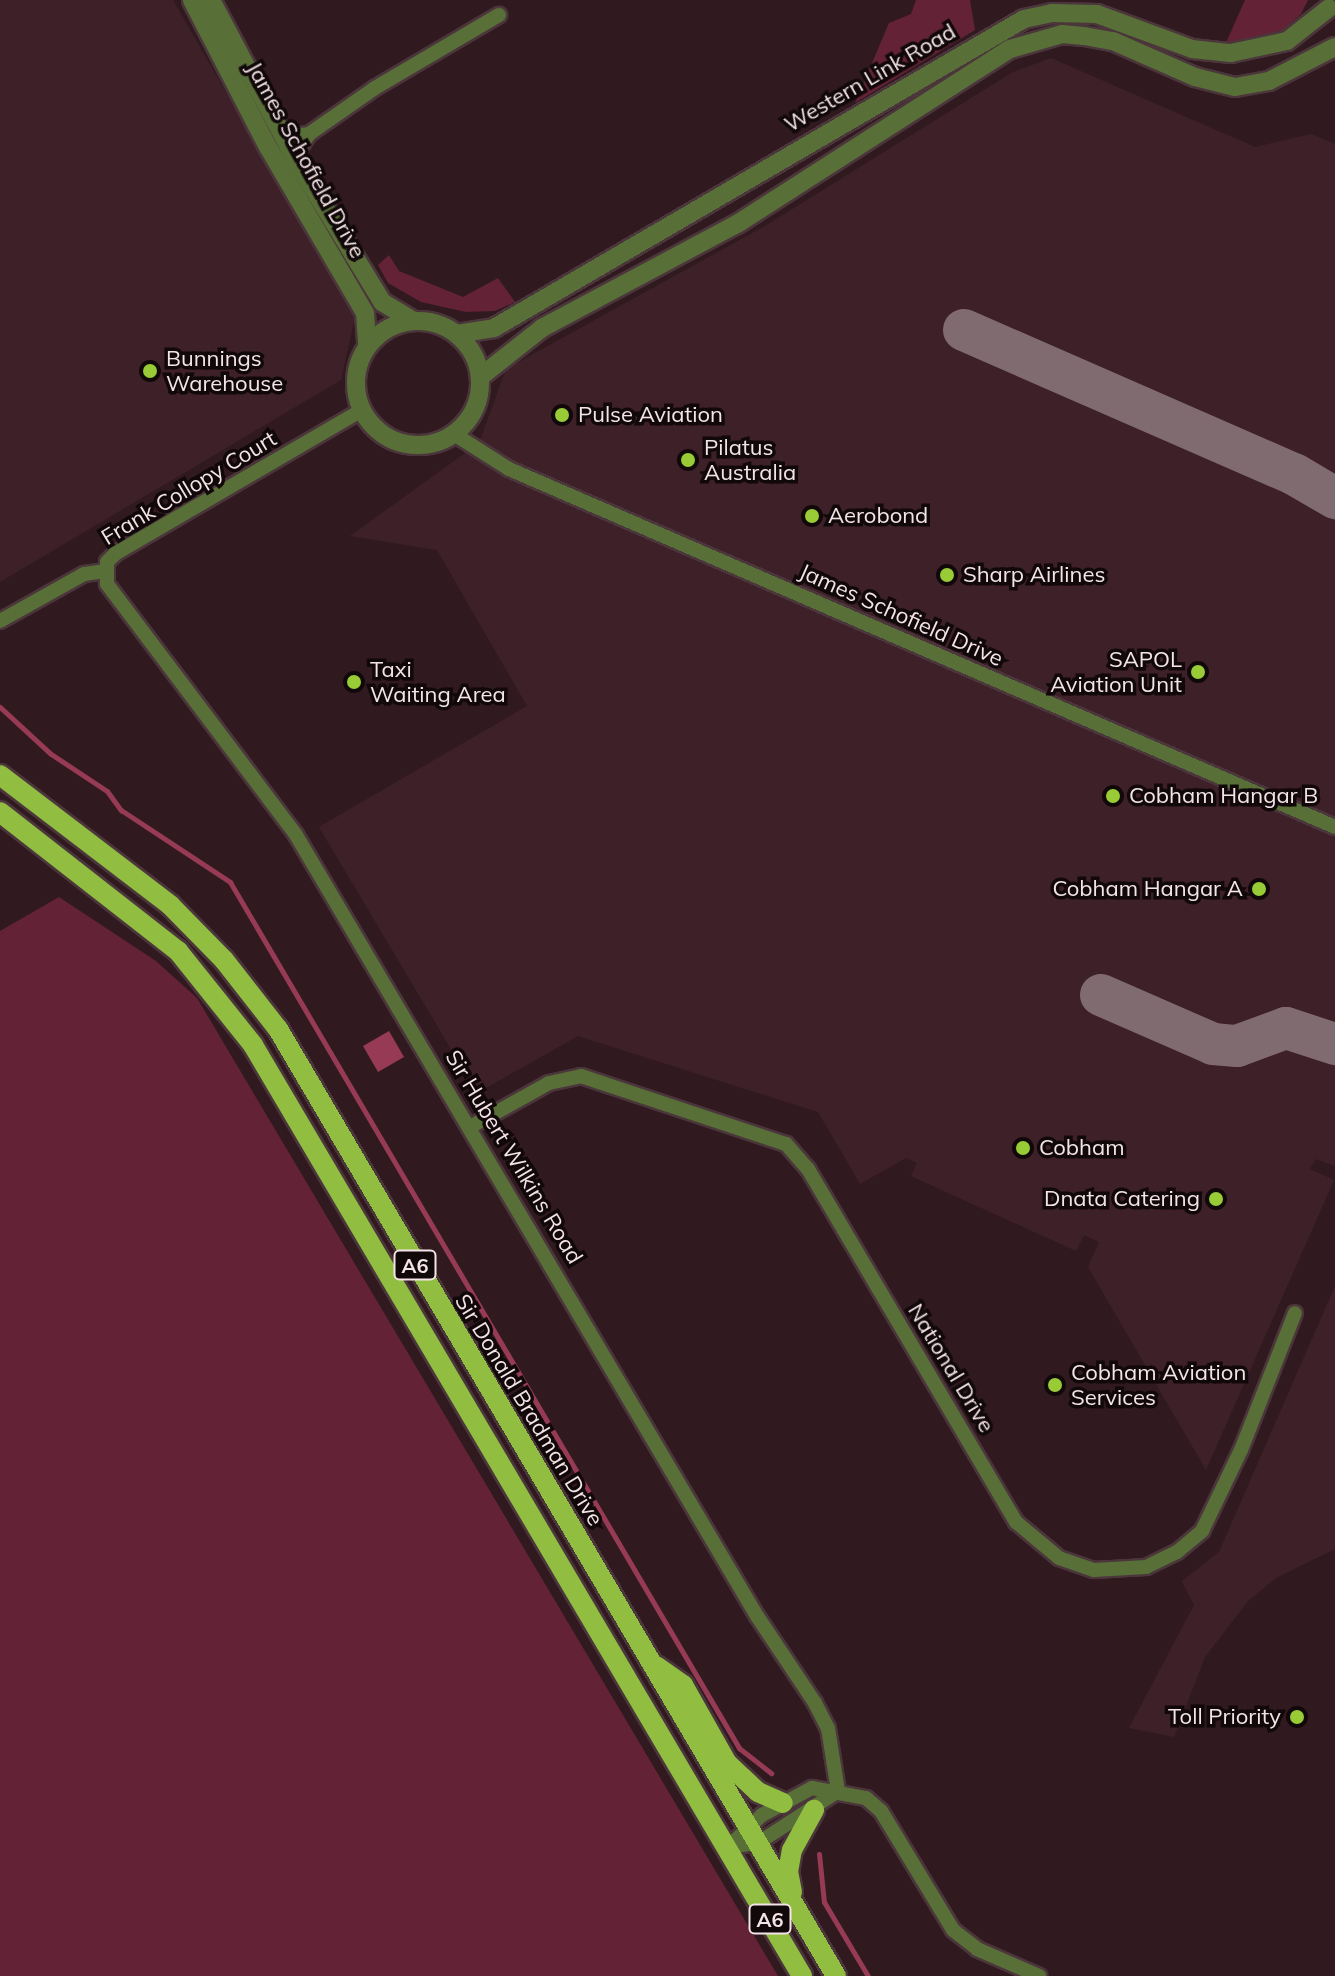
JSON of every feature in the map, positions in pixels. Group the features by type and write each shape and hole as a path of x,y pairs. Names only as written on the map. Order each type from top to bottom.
{"main road":[{"name":"Sir Donald Bradman Drive","path":"0,775 170,905 261,1006 836,1976"},
{"name":"A6","path":"0,812 178,951 253,1045 802,1976"},
{"path":"650,1661 683,1685 727,1763 758,1792 783,1803"},
{"path":"795,1906 788,1872 792,1850 814,1810"}],"street":[{"name":"James Schofield Drive","path":"192,0 268,147 365,313 367,345"},
{"name":"James Schofield Drive","path":"211,0 282,136 382,302 412,320"},
{"name":"Western Link Road","path":"457,334 494,328 820,134 1024,19 1052,13 1097,14 1192,49 1231,53 1287,41 1331,10"},
{"path":"294,157 309,134 375,88 499,15"},
{"name":"Western Link Road","path":"480,377 542,328 737,224 1010,49 1062,34 1084,36 1113,41 1195,77 1235,87 1269,81 1335,47"},
{"path":"282,136 309,134"},
{"path":"412,320 436,322 457,334 476,360 480,377 475,409 454,434 429,444 402,443 378,431 362,410 355,377 367,345 382,331 412,320"},
{"name":"Frank Collopy Court","path":"0,621 84,574 106,571 115,554 362,410"},
{"name":"James Schofield Drive","path":"454,434 509,469 1335,827"},
{"name":"Sir Hubert Wilkins Road","path":"106,571 117,602 296,835 757,1616 815,1703 828,1728 838,1791"},
{"name":"National Drive","path":"470,1127 549,1083 581,1076 786,1144 808,1169 1016,1522 1059,1558 1094,1570 1146,1567 1177,1552 1202,1531 1241,1450 1295,1313"},
{"path":"753,1834 783,1803 812,1788 866,1798 881,1811 953,1930 977,1949 1039,1976"},
{"path":"728,1847 814,1810 838,1791"}],"shaded area":[{"path":"0,0 173,0 355,317 341,380 0,582"},
{"path":"916,0 970,0 975,30 855,103 889,23 911,14"},
{"path":"1245,0 1308,0 1301,14 1280,33 1225,45"},
{"path":"1051,58 1255,147 1311,134 1335,144 1335,1166 1316,1159 1310,1169 1334,1180 1206,1470 1088,1267 1099,1242 1084,1235 1076,1251 911,1176 917,1163 906,1158 860,1184 818,1112 578,1036 477,1093 319,827 527,706 437,550 350,536 479,443 506,369 765,226 1013,72"},
{"path":"389,255 399,271 463,297 498,278 515,302 495,311 466,312 421,302 388,283 378,265"},
{"path":"59,897 156,961 197,998 778,1976 0,1976 0,931"},
{"path":"389,1031 404,1057 378,1072 363,1046"},
{"path":"1335,1286 1335,1549 1276,1578 1248,1601 1205,1657 1174,1737 1129,1728 1194,1605 1182,1581 1219,1552"}],"waterway":[{"path":"0,707 51,754 107,791 121,810 230,882 739,1748 771,1773"},
{"path":"819,1854 824,1902 868,1976"}],"taxiway":[{"path":"964,330 1294,474 1335,498"},
{"path":"1101,995 1213,1044 1237,1046 1286,1028 1335,1044"}],"place":[{"name":"Bunnings Warehouse","path":"150,371"},
{"name":"Pulse Aviation","path":"562,415"},
{"name":"Pilatus Australia","path":"688,460"},
{"name":"Aerobond","path":"812,516"},
{"name":"Sharp Airlines","path":"947,575"},
{"name":"SAPOL Aviation Unit","path":"1198,672"},
{"name":"Taxi Waiting Area","path":"354,682"},
{"name":"Cobham Hangar B","path":"1113,796"},
{"name":"Cobham Hangar A","path":"1259,889"},
{"name":"Cobham","path":"1023,1148"},
{"name":"Dnata Catering","path":"1216,1199"},
{"name":"Cobham Aviation Services","path":"1055,1385"},
{"name":"Toll Priority","path":"1297,1717"}]}
